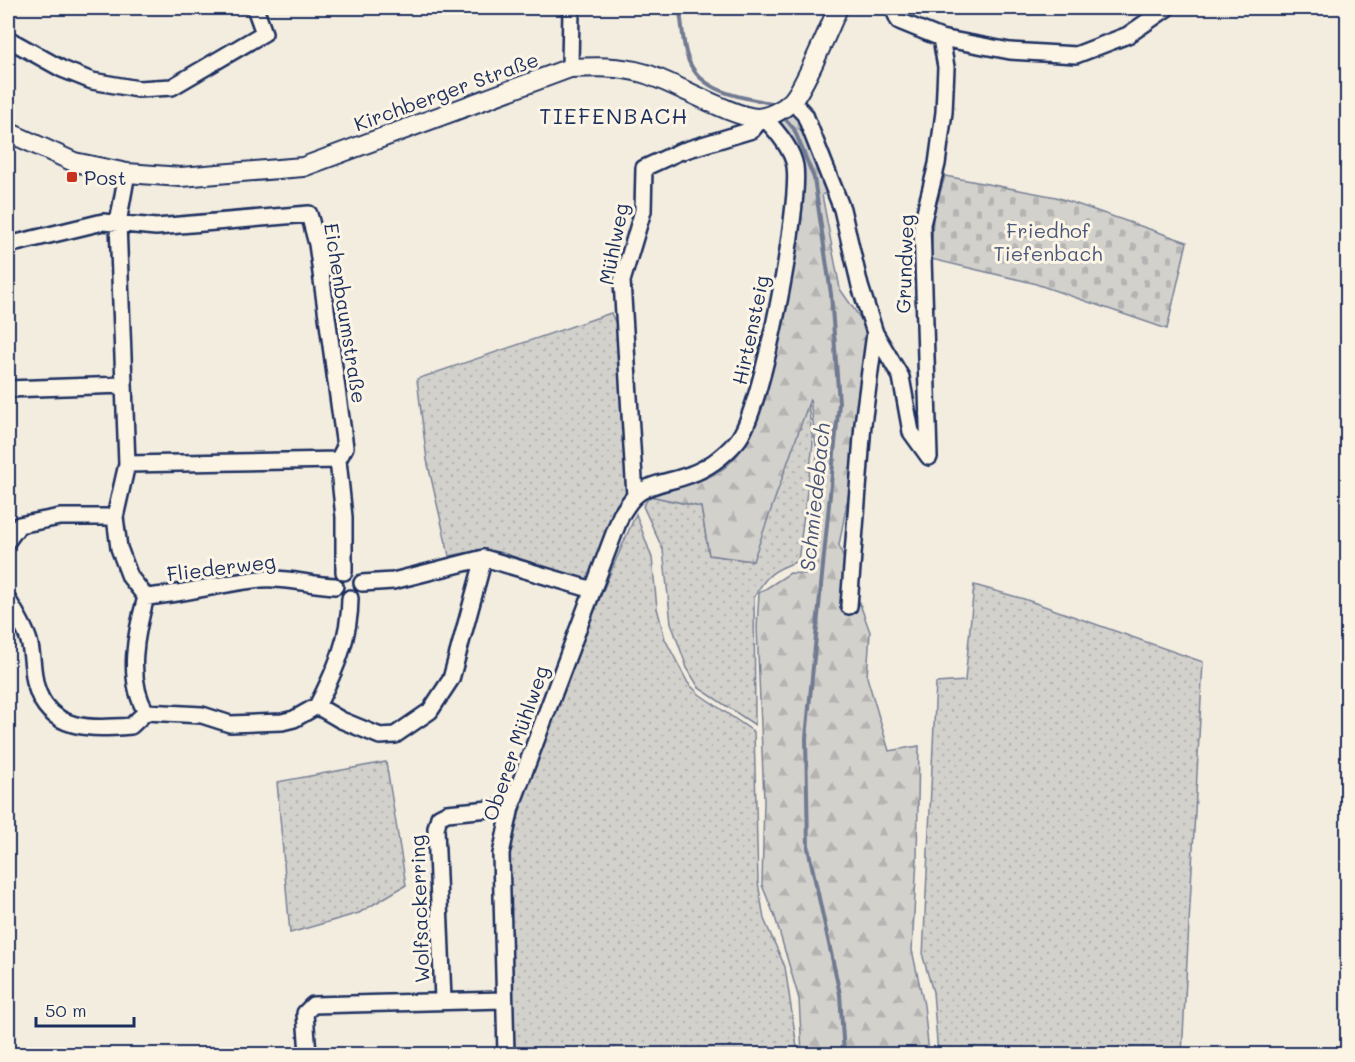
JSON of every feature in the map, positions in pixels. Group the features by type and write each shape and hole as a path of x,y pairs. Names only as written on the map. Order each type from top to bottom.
{"main road":[{"path":"779,109 838,8"},
{"name":"Kirchberger Straße","path":"8,132 74,162 127,173 181,177 303,167 570,68 616,67 644,73 755,118 779,109"}],"street":[{"path":"8,39 62,69 92,81 138,89 172,87 264,33 255,8"},
{"path":"570,68 571,8"},
{"path":"892,8 899,21 941,38 1010,51 1076,55 1128,35 1167,8"},
{"name":"Grundweg","path":"875,333 901,377 912,432 929,457 922,224 937,164 944,112 946,67 941,38"},
{"path":"779,109 805,115 842,209 860,286 875,333 863,424 849,606"},
{"name":"Mühlweg","path":"635,496 622,281 643,211 644,168 679,152 752,130 779,109"},
{"name":"Hirtensteig","path":"635,496 648,487 710,466 739,439 748,423 758,394 793,226 795,165 776,129 779,109"},
{"name":"Fliederweg","path":"127,173 118,224 127,464 115,517 119,548 130,577 146,597 183,594 262,579 292,579 335,586"},
{"name":"Eichenbaumstraße","path":"118,224 156,227 309,214 317,244 345,447 338,460 344,517 344,572"},
{"path":"8,245 103,222 118,224"},
{"path":"8,389 123,385"},
{"path":"127,464 338,460"},
{"name":"Oberer Mühlweg","path":"506,1054 501,854 511,807 621,515 635,496"},
{"path":"8,540 20,525 60,517 115,517"},
{"path":"362,583 393,580 484,558 593,590"},
{"path":"317,706 341,720 380,736 395,735 430,711 451,679 484,558"},
{"path":"344,572 354,572 362,583 359,594 350,598 339,594 335,586 338,576 344,572"},
{"path":"146,597 135,651 139,700 146,712"},
{"path":"8,600 29,639 36,687 45,706 60,721 78,728 131,726 146,712 202,715 230,723 282,722 294,719 317,706 336,669 350,618 350,598"},
{"name":"Wolfsackerring","path":"443,1000 436,828 439,817 447,813 511,807"},
{"path":"308,1054 305,1013 313,1005 503,1000"}],"green space":[{"path":"794,113 816,147 830,191 822,195 840,289 869,331 860,434 839,545 870,632 867,677 889,751 919,746 917,858 912,950 924,1005 929,1054 802,1054 799,999 775,917 762,885 764,800 757,627 759,593 790,573 807,574 817,453 810,399 753,561 709,555 701,507 650,496 698,481 720,471 738,454 748,436 780,326 802,212 803,191 800,172 781,122"},
{"name":"Friedhof Tiefenbach","path":"945,176 1056,197 1187,242 1167,329 1033,283 931,259 933,216"},
{"path":"611,313 615,322 623,324 630,477 624,503 611,524 589,579 583,580 500,552 481,550 449,556 427,460 417,379"},
{"path":"808,403 813,444 798,561 783,567 767,578 754,598 755,725 699,688 687,668 671,623 663,550 643,506 650,496 701,507 709,555 752,561"},
{"path":"636,514 652,558 657,608 665,639 688,683 699,694 754,732 758,882 764,919 785,967 798,1054 514,1054 508,860 512,840 543,742 576,656"},
{"path":"974,585 1024,599 1203,662 1182,1054 938,1054 933,992 923,957 936,683 965,681"},
{"path":"386,762 406,885 359,913 290,933 277,782"}],"waterway":[{"name":"Schmiedebach","path":"679,8 686,53 694,70 702,79 723,92 772,103 776,108"},
{"name":"Schmiedebach","path":"783,116 794,129 814,178 831,294 839,403 806,738 808,848 840,994 844,1054"}],"place":[{"name":"Post","path":"72,177"}],"district":[{"name":"TIEFENBACH","path":"614,115"}]}
